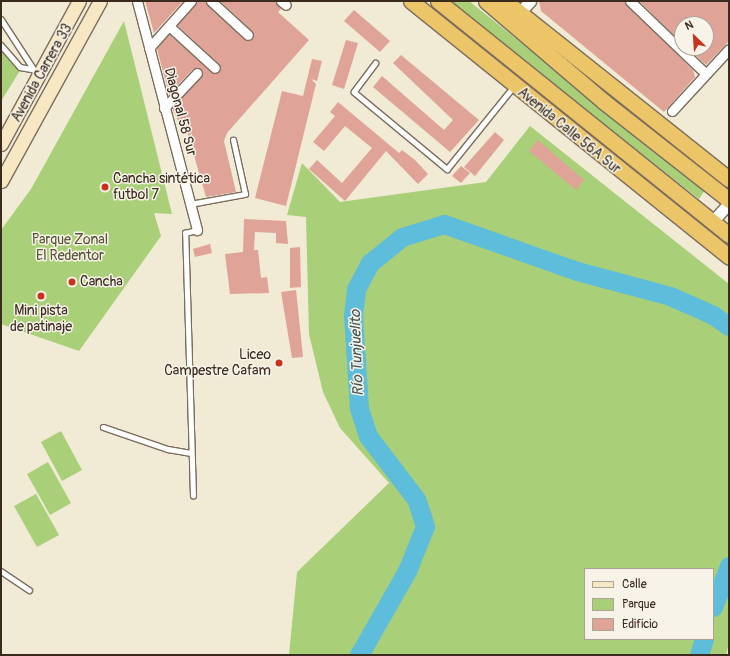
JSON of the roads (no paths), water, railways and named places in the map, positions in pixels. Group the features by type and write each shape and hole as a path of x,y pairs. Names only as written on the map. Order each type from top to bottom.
{"highway":[{"name":"Avenida Calle 56A Sur","path":"411,1 514,86 729,257"},
{"name":"Avenida Calle 56A Sur","path":"438,1 578,116 729,235"},
{"path":"486,1 603,100 729,200"},
{"path":"504,1 729,178"},
{"path":"514,86 578,116"},
{"path":"603,100 645,112"}],"main road":[{"name":"Avenida Carrera 33","path":"1,144 35,72 79,1"},
{"name":"Avenida Carrera 33","path":"1,181 100,1"}],"street":[{"name":"Diagonal 58 Sur","path":"137,1 197,230"},
{"path":"149,48 191,1"},
{"path":"211,1 248,35"},
{"path":"519,13 530,1"},
{"path":"630,1 706,74"},
{"path":"169,26 215,68"},
{"path":"672,110 729,49"},
{"path":"164,108 197,73"},
{"path":"712,222 729,203"}],"lane":[{"path":"1,18 35,72"},
{"path":"1,45 20,67 35,72"},
{"path":"376,63 354,92 447,168 514,86"},
{"path":"190,204 245,194 233,140"},
{"path":"193,496 185,233 197,230"},
{"path":"103,427 168,449 191,453"},
{"path":"1,571 29,590"}],"waterway":[{"name":"Río Tunjuelito","path":"359,655 407,571 425,526 416,499 368,436 359,408 353,315 356,289 370,263 402,237 444,224 577,271 670,296 713,315 729,326"},
{"name":"Río Tunjuelito","path":"714,604 729,566"},
{"name":"Río Tunjuelito","path":"699,655 704,640"}],"place":[{"name":"Cancha sintética futbol 7","path":"105,187"},
{"name":"Cancha","path":"72,282"},
{"name":"Mini pista de patinaje","path":"41,296"},
{"name":"Liceo Campestre Cafam","path":"279,363"}],"park label":[{"name":"Parque Zonal El Redentor","path":"70,248"}]}
